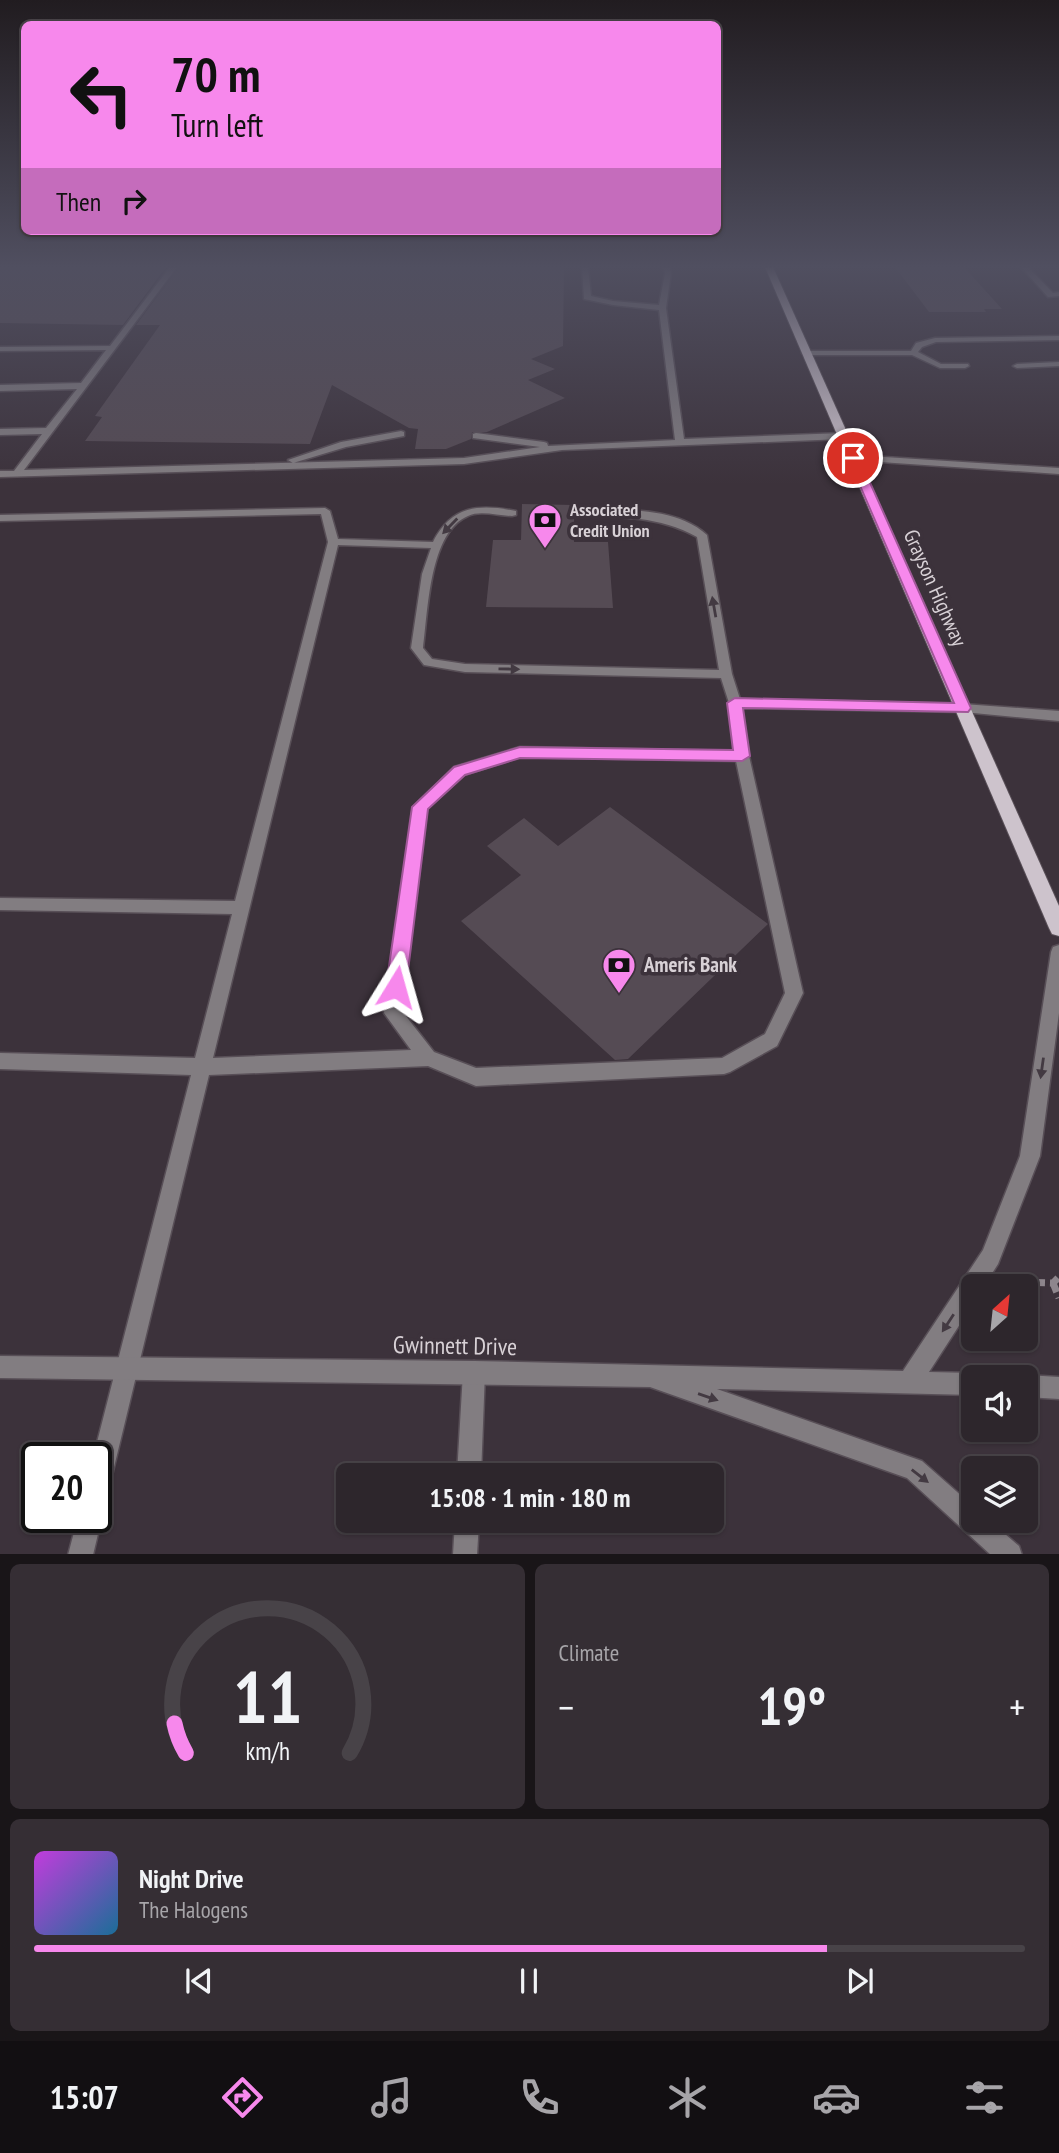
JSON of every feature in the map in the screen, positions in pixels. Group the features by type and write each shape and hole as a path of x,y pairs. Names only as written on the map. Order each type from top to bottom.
{"main road":[{"name":"Grayson Highway","path":"800,340 1059,928"}],"street":[{"path":"17,473 118,340"},
{"path":"666,340 680,441"},
{"path":"913,353 919,345 935,340 965,340"},
{"path":"0,349 112,348"},
{"path":"806,353 913,353 940,366 965,366"},
{"path":"1017,366 1059,364"},
{"path":"0,388 83,386"},
{"path":"0,432 49,431"},
{"path":"275,466 344,444 401,434"},
{"path":"476,436 562,447"},
{"path":"0,474 464,461 562,447 843,436"},
{"path":"853,458 1059,471"},
{"path":"0,517 324,511 333,541 108,1442"},
{"path":"512,513 466,512 445,527 433,553 417,648 428,662 465,668 726,674"},
{"path":"0,1061 202,1067 428,1058 476,1077 724,1066 771,1040 794,993 742,756 735,703 726,674 702,535 680,521 647,514 580,513"},
{"path":"333,541 436,545"},
{"path":"735,703 963,708 1059,716"},
{"path":"428,1058 393,1013 421,807 460,771 520,752 742,756"},
{"path":"0,904 240,908"},
{"path":"910,1381 991,1257 1030,1156 1059,952"},
{"name":"Gwinnett Drive","path":"0,1367 474,1372 961,1383"},
{"path":"470,1463 474,1372"},
{"path":"643,1375 914,1469 1009,1554"},
{"path":"1038,1387 1059,1388"},
{"path":"80,1554 86,1533"},
{"path":"464,1554 466,1533"}],"path":[{"path":"1038,1283 1053,1283 1059,1277"},
{"path":"1053,1283 1059,1298"}],"building":[{"path":"150,340 563,340 563,346 531,359 555,369 528,380 565,398 487,432 472,432 471,439 446,449 415,449 418,429 409,428 332,385 310,444 85,441 102,417 95,416"},
{"name":"Associated Credit Union","path":"522,504 574,505 574,542 608,542 613,608 486,607 493,540 521,540"},
{"name":"Ameris Bank","path":"610,807 768,924 628,1059 615,1060 461,921 521,875 487,846 524,818 558,846"}],"place":[{"name":"Associated Credit Union","path":"545,550"},
{"name":"Ameris Bank","path":"619,995"}],"route":[{"path":"396,987 421,807 460,771 520,752 742,756 735,703 963,708 853,458"}]}
